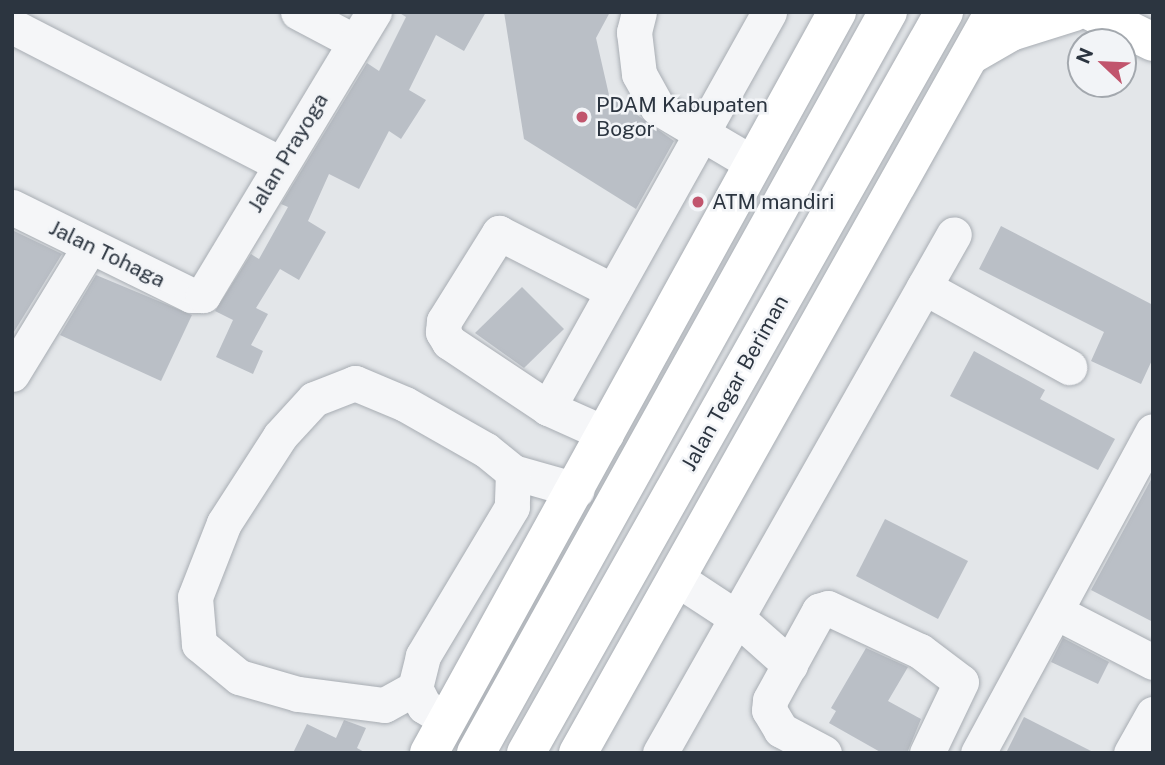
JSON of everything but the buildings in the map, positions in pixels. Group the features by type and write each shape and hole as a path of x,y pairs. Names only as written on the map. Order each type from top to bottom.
{"main road":[{"path":"429,753 837,12"},
{"path":"476,753 888,12"},
{"name":"Jalan Tegar Beriman","path":"526,753 944,12"},
{"name":"Jalan Tegar Beriman","path":"578,753 994,12"},
{"path":"971,55 1011,32 1074,12"},
{"path":"1092,12 1153,42"}],"street":[{"path":"298,12 355,42"},
{"name":"Jalan Prayoga","path":"203,295 374,12"},
{"path":"639,12 634,32 639,74 657,107 698,135 752,163"},
{"path":"548,408 769,12"},
{"path":"12,26 280,164"},
{"name":"Jalan Tohaga","path":"12,207 89,248 191,295 203,295"},
{"path":"606,434 548,408 449,342 444,321 499,233 613,291"},
{"path":"660,753 954,234"},
{"path":"12,374 89,248"},
{"path":"924,287 1069,367"},
{"path":"415,688 384,705 298,694 239,677 199,644 195,597 224,523 280,436 314,399 355,383 416,410 486,450 513,472 576,490"},
{"path":"978,753 1153,431"},
{"path":"447,720 424,706 415,688 423,656 512,507 513,472"},
{"path":"676,578 737,618 790,665"},
{"path":"824,753 772,720 770,700 823,608 920,651 961,682 927,753"},
{"path":"1056,612 1153,662"},
{"path":"1131,753 1153,714"}],"place":[{"name":"PDAM Kabupaten Bogor","path":"582,117"},
{"name":"ATM mandiri","path":"698,202"}]}
